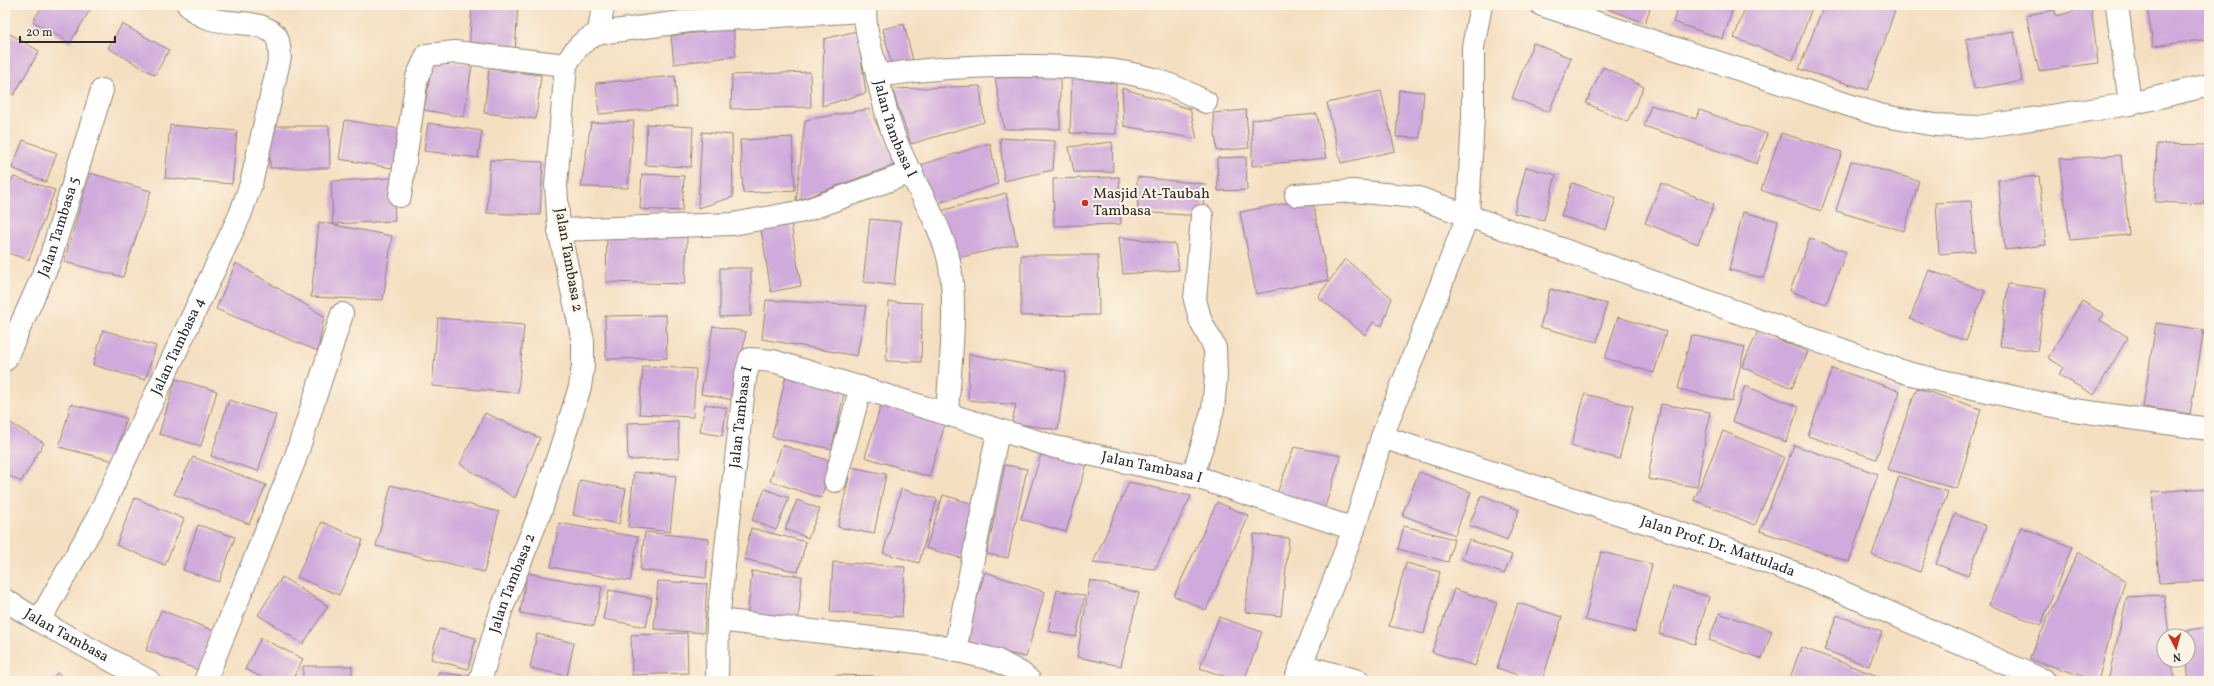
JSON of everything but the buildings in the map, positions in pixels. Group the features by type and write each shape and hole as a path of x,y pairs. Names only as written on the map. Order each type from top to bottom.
{"street":[{"name":"Jalan Tambasa 4","path":"39,621 98,516 240,215 251,184 280,57 278,42 272,32 260,27 212,19 197,14 188,5"},
{"path":"599,33 603,5"},
{"path":"1359,681 1298,673 1354,529 1382,437 1468,215 1473,116 1473,47 1481,5"},
{"path":"1542,5 1879,115 1935,125 1978,127 2130,104 2209,85"},
{"path":"2117,5 2130,104"},
{"name":"Jalan Tambasa 2","path":"480,681 502,608 541,510 580,388 583,366 583,341 559,230 556,185 566,65 574,49 588,38 599,33 690,13 794,17 865,8"},
{"name":"Jalan Tambasa I","path":"865,8 869,41 887,114 898,146 912,172 947,253 951,273 952,304 947,413"},
{"path":"400,196 417,77 426,55 455,52 566,65"},
{"path":"878,76 919,69 1000,66 1070,67 1116,71 1152,78 1178,87 1206,102"},
{"name":"Jalan Tambasa 5","path":"5,360 48,262 102,90"},
{"path":"559,230 733,224 804,211 912,172"},
{"path":"1296,196 1353,190 1416,196 1907,373 2067,409 2209,429"},
{"path":"1193,476 1213,409 1216,376 1215,348 1201,322 1195,300 1202,216"},
{"path":"205,681 294,462 342,314"},
{"name":"Jalan Tambasa I","path":"717,681 718,620 745,378 750,359 773,361 947,413 998,431 1062,449 1193,476 1354,529"},
{"path":"835,481 861,387"},
{"path":"955,650 998,431"},
{"name":"Jalan Prof. Dr. Mattulada","path":"1382,437 1750,556 1824,584 2045,681"},
{"name":"Jalan Tambasa","path":"5,600 39,621 149,681"},
{"path":"718,620 933,646 955,650 996,660 1021,672 1030,681"}],"place":[{"name":"Masjid At-Taubah Tambasa","path":"1085,203"}]}
